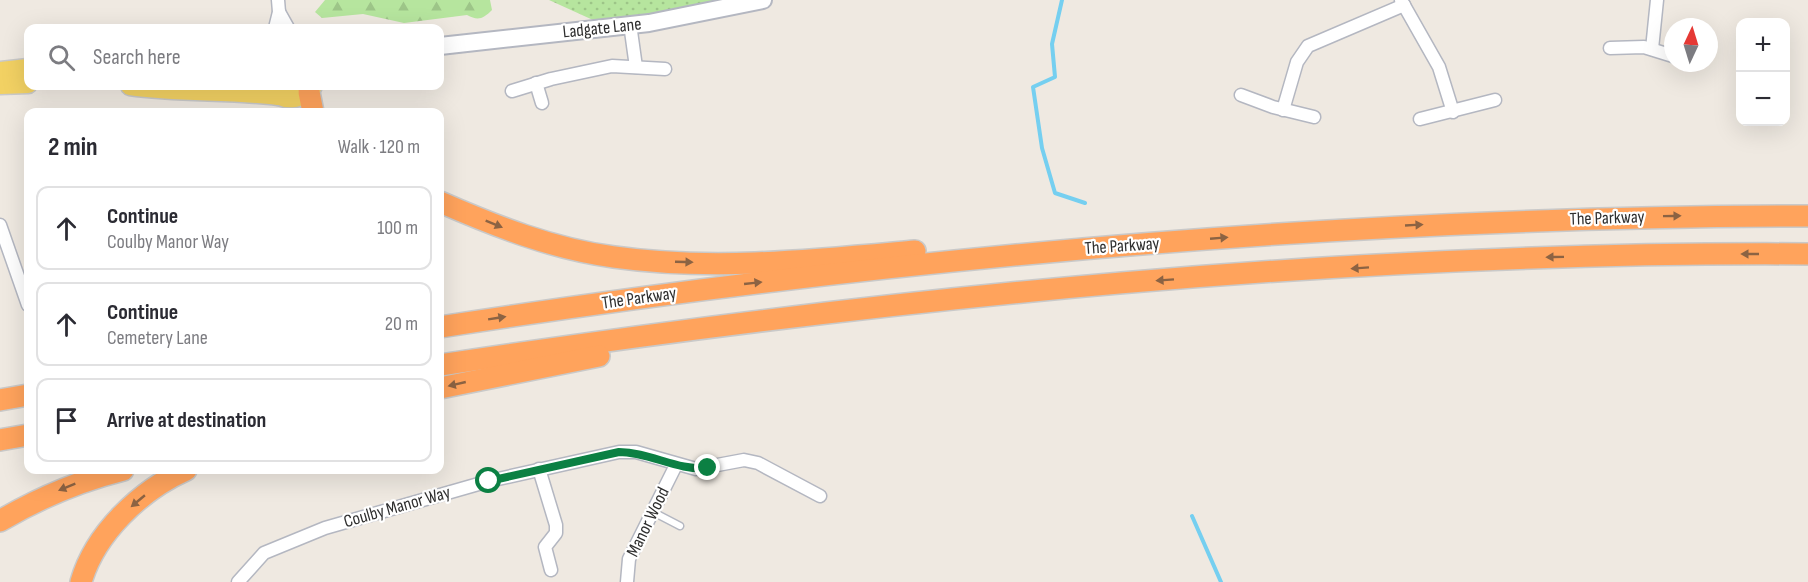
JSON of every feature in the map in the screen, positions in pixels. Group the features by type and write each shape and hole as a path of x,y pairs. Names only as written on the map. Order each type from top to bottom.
{"highway":[{"path":"444,204 522,235 566,247 612,257 661,262 722,263 799,259 970,245 1056,251"},
{"name":"The Parkway","path":"444,326 717,287 1056,251 1299,231 1475,222 1808,216"},
{"name":"The Parkway","path":"444,364 674,331 1139,282 1535,257 1808,254"},
{"path":"444,387 568,361 669,344 782,319"},
{"path":"0,400 24,396"},
{"path":"0,440 24,436"},
{"path":"0,521 53,493 107,474"},
{"path":"81,582 85,568 102,538 123,513 180,474"}],"main road":[{"name":"Ladgate Lane","path":"444,46 649,23 763,0"},
{"path":"0,71 24,68"},
{"path":"0,86 24,84"},
{"path":"179,90 216,93 273,91 289,99 312,97"}],"street":[{"path":"1652,49 1657,0"},
{"path":"1283,110 1297,62 1308,46 1402,2 1439,67 1453,112"},
{"path":"276,24 279,6"},
{"path":"279,6 286,24"},
{"path":"630,24 636,66"},
{"path":"1610,48 1652,49 1664,53"},
{"path":"512,91 596,69 636,66 665,69"},
{"path":"536,83 542,103"},
{"path":"1241,95 1283,110 1314,117"},
{"path":"1420,119 1495,100"},
{"path":"0,225 24,293"},
{"name":"Coulby Manor Way","path":"238,582 264,553 325,528 489,481 619,452 636,452 696,469 744,460 751,461 820,496"},
{"name":"Manor Wood","path":"627,582 629,559 676,465"},
{"path":"540,469 556,525 556,533 545,548 551,570"}],"lane":[{"path":"653,512 680,526"}],"green space":[{"path":"325,0 490,0 492,10 480,18 467,15 404,23 363,14 322,18 315,12"},
{"path":"549,0 718,0 649,23 593,20"}],"waterway":[{"path":"1062,0 1052,44 1055,77 1033,87 1042,148 1055,193 1085,203"},
{"path":"1192,516 1221,582"}],"route":[{"path":"489,481 619,452 636,452 696,469 708,468"}]}
